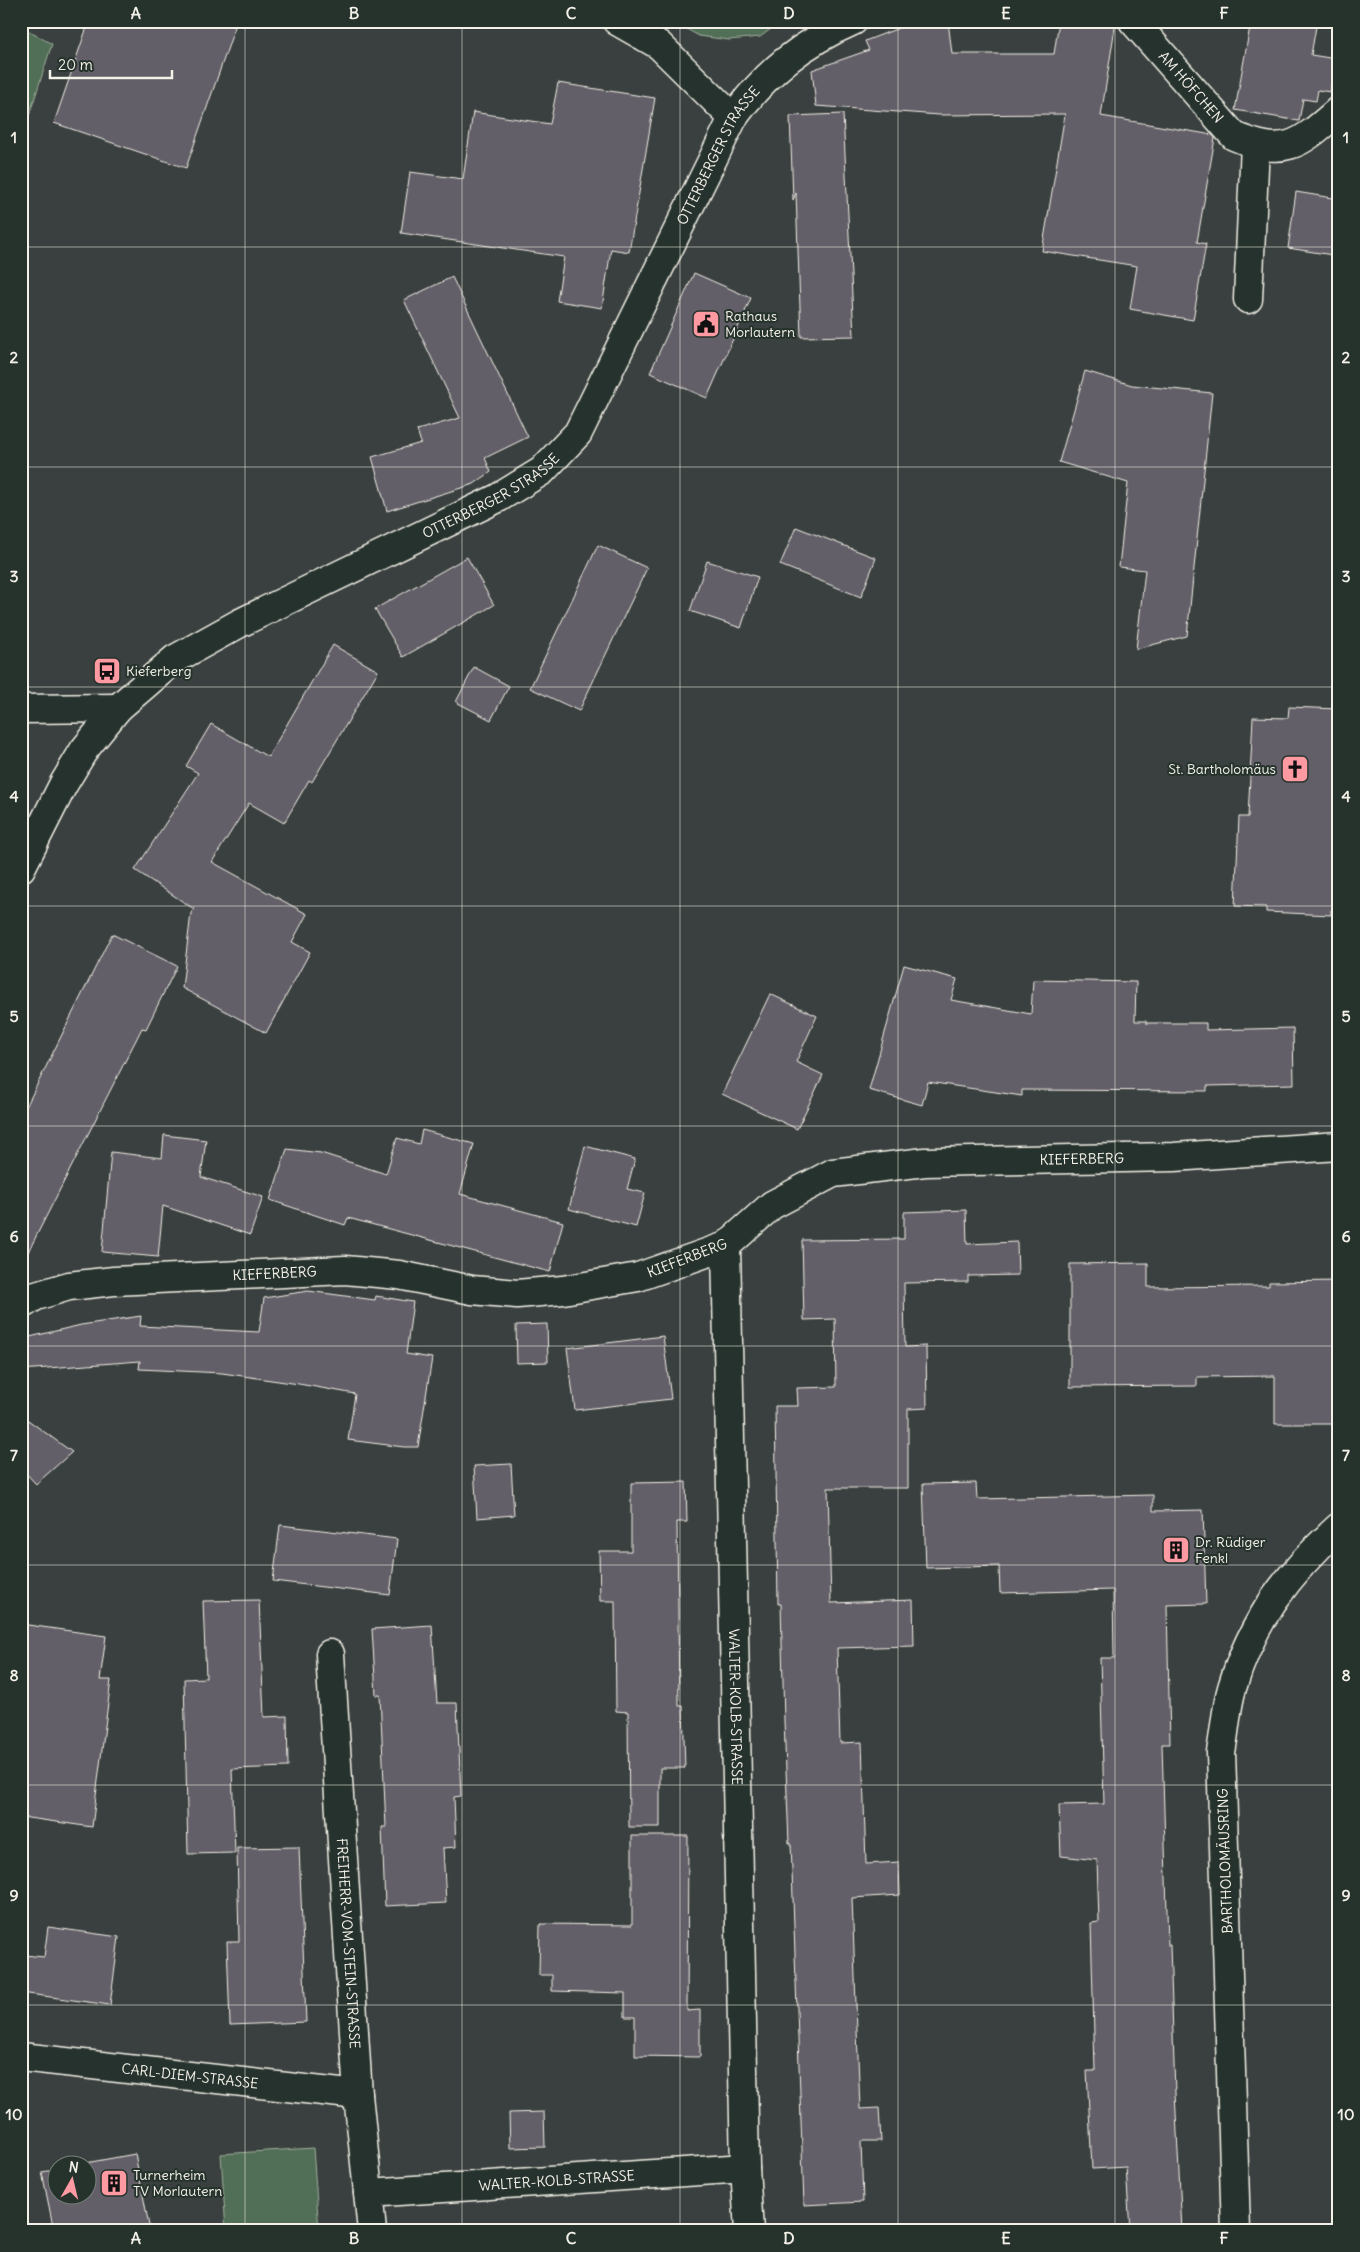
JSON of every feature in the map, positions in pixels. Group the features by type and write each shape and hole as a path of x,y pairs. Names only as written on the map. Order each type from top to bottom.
{"street":[{"path":"617,21 658,45 733,118"},
{"name":"OTTERBERGER STRASSE","path":"21,868 63,785 84,750 118,708 175,659 240,623 498,498 542,470 578,433 733,118 752,91 784,60 853,21"},
{"name":"AM HÖFCHEN","path":"1133,21 1234,136 1255,145 1285,147 1308,138 1339,110"},
{"path":"1248,299 1255,145"},
{"path":"21,709 118,708"},
{"name":"KIEFERBERG","path":"21,1305 36,1296 69,1286 114,1281 345,1270 399,1275 472,1290 517,1294 563,1290 638,1277 726,1246 772,1205 833,1173 926,1162 1174,1157 1339,1146"},
{"name":"WALTER-KOLB-STRASSE","path":"726,1246 745,2168 749,2231"},
{"name":"BARTHOLOMÄUSRING","path":"1236,2231 1221,1752 1232,1689 1253,1634 1284,1584 1311,1553 1339,1528"},
{"name":"FREIHERR-VOM-STEIN-STRASSE","path":"330,1654 358,2095 372,2231"},
{"name":"CARL-DIEM-STRASSE","path":"21,2057 358,2095"},
{"name":"WALTER-KOLB-STRASSE","path":"368,2193 745,2168"}],"green space":[{"path":"672,21 782,21 760,37 729,40 699,36"},
{"path":"21,27 52,44 21,141"},
{"path":"313,2148 319,2231 226,2231 221,2154"}],"building":[{"path":"89,21 237,21 186,168 54,123"},
{"path":"917,21 948,21 952,54 1054,54 1059,21 1116,21 1101,116 1213,135 1215,138 1197,242 1206,244 1193,320 1130,309 1137,266 1042,251 1065,114 939,115 816,106 812,70 869,50 865,41"},
{"path":"1251,21 1317,21 1311,55 1336,59 1330,92 1318,90 1316,101 1303,99 1299,121 1235,110"},
{"path":"558,83 655,98 629,252 611,249 602,308 557,301 564,257 401,233 410,172 463,179 473,112 550,124"},
{"path":"843,114 854,336 801,337 796,193 793,200 790,116"},
{"path":"1296,192 1339,199 1339,256 1288,248"},
{"name":"Rathaus Morlautern","path":"694,273 751,298 707,398 650,373"},
{"path":"452,277 528,437 485,458 491,472 474,484 387,511 372,457 421,443 417,430 460,418 404,300"},
{"path":"1085,371 1132,385 1212,393 1187,636 1136,649 1145,570 1119,567 1128,483 1059,462"},
{"path":"796,527 876,558 861,597 780,565"},
{"path":"598,545 647,568 579,711 530,688"},
{"path":"467,557 494,605 403,657 375,609"},
{"path":"707,561 758,577 741,628 690,611"},
{"path":"333,645 378,671 312,782 309,780 284,823 249,803 212,862 307,914 292,942 310,952 266,1033 182,988 191,913 194,909 135,870 198,773 186,766 211,724 268,757"},
{"path":"474,667 509,686 491,720 456,702"},
{"name":"St. Bartholomäus","path":"1289,707 1339,709 1339,910 1331,910 1331,915 1266,912 1266,907 1235,906 1239,817 1248,817 1253,717 1288,718"},
{"path":"112,934 177,966 146,1029 142,1028 21,1266 21,1117"},
{"path":"904,965 957,979 951,1000 1031,1014 1033,980 1136,982 1135,1021 1146,1021 1146,1023 1206,1023 1206,1030 1293,1028 1294,1084 1207,1086 1207,1091 1022,1090 1022,1096 928,1082 922,1105 869,1090"},
{"path":"770,994 817,1016 796,1062 823,1075 797,1129 722,1094"},
{"path":"422,1130 474,1144 460,1194 563,1222 550,1272 348,1218 345,1225 270,1200 287,1149 321,1153 386,1174 397,1138 419,1144"},
{"path":"164,1135 206,1140 201,1177 263,1197 250,1235 163,1206 158,1257 102,1252 111,1152 162,1158"},
{"path":"585,1146 635,1159 627,1189 645,1193 636,1227 569,1209"},
{"path":"966,1210 967,1244 1017,1242 1018,1275 968,1276 968,1282 904,1283 905,1347 926,1346 927,1408 908,1409 908,1488 828,1488 831,1603 913,1600 914,1646 837,1648 840,1743 862,1742 866,1864 899,1862 900,1895 852,1898 860,2109 879,2108 881,2141 861,2141 863,2202 804,2205 781,1604 778,1604 775,1406 798,1406 797,1388 836,1387 835,1319 804,1320 802,1240 904,1239 904,1212"},
{"path":"1148,1263 1148,1287 1269,1286 1269,1282 1339,1281 1339,1424 1275,1424 1275,1376 1197,1377 1197,1386 1070,1387 1070,1264"},
{"path":"308,1291 375,1300 376,1296 413,1302 406,1354 432,1358 418,1447 348,1440 355,1394 222,1373 139,1369 140,1361 21,1370 21,1339 81,1325 141,1316 140,1326 259,1332 264,1298"},
{"path":"547,1324 548,1362 517,1363 516,1325"},
{"path":"663,1336 671,1399 575,1410 567,1348"},
{"path":"21,1415 72,1452 36,1484 21,1468"},
{"path":"511,1464 514,1515 477,1518 474,1466"},
{"path":"686,1482 687,1522 677,1522 679,1706 683,1706 685,1768 660,1768 660,1827 629,1827 628,1712 616,1711 615,1601 600,1601 599,1551 631,1551 631,1483"},
{"path":"976,1483 977,1499 1153,1495 1153,1511 1203,1510 1206,1604 1167,1605 1170,1744 1162,1744 1168,1945 1170,1945 1182,2231 1130,2231 1126,2167 1092,2169 1087,2071 1095,2071 1091,1923 1099,1922 1097,1860 1061,1856 1059,1805 1104,1804 1100,1658 1114,1658 1113,1590 1000,1593 999,1566 926,1568 923,1484"},
{"path":"280,1525 397,1539 390,1595 273,1581"},
{"path":"259,1600 264,1717 287,1716 288,1767 232,1769 235,1853 188,1854 184,1679 206,1678 203,1601"},
{"path":"21,1624 106,1636 100,1680 111,1680 92,1827 21,1817"},
{"path":"432,1625 437,1703 457,1703 461,1796 454,1797 456,1847 443,1848 446,1903 385,1906 382,1827 386,1827 380,1695 376,1695 372,1629"},
{"path":"632,1836 688,1836 687,2011 700,2010 700,2057 635,2056 635,2017 625,2017 625,1993 552,1991 552,1975 539,1975 540,1924 632,1925"},
{"path":"299,1847 306,2022 230,2025 227,1942 239,1942 237,1848"},
{"path":"48,1927 119,1937 110,2005 21,1993 24,1955 44,1957"},
{"path":"544,2112 545,2147 510,2148 509,2113"},
{"name":"Turnerheim TV Morlautern","path":"135,2154 150,2231 54,2231 49,2204 98,2204 98,2161"},
{"name":"Turnerheim TV Morlautern","path":"48,2171 48,2202 42,2172"}],"place":[{"name":"Rathaus Morlautern","path":"706,324"},
{"name":"Kieferberg","path":"107,671"},
{"name":"St. Bartholomäus","path":"1295,769"},
{"name":"Dr. Rüdiger Fenkl","path":"1176,1550"},
{"name":"Turnerheim TV Morlautern","path":"114,2183"}]}
